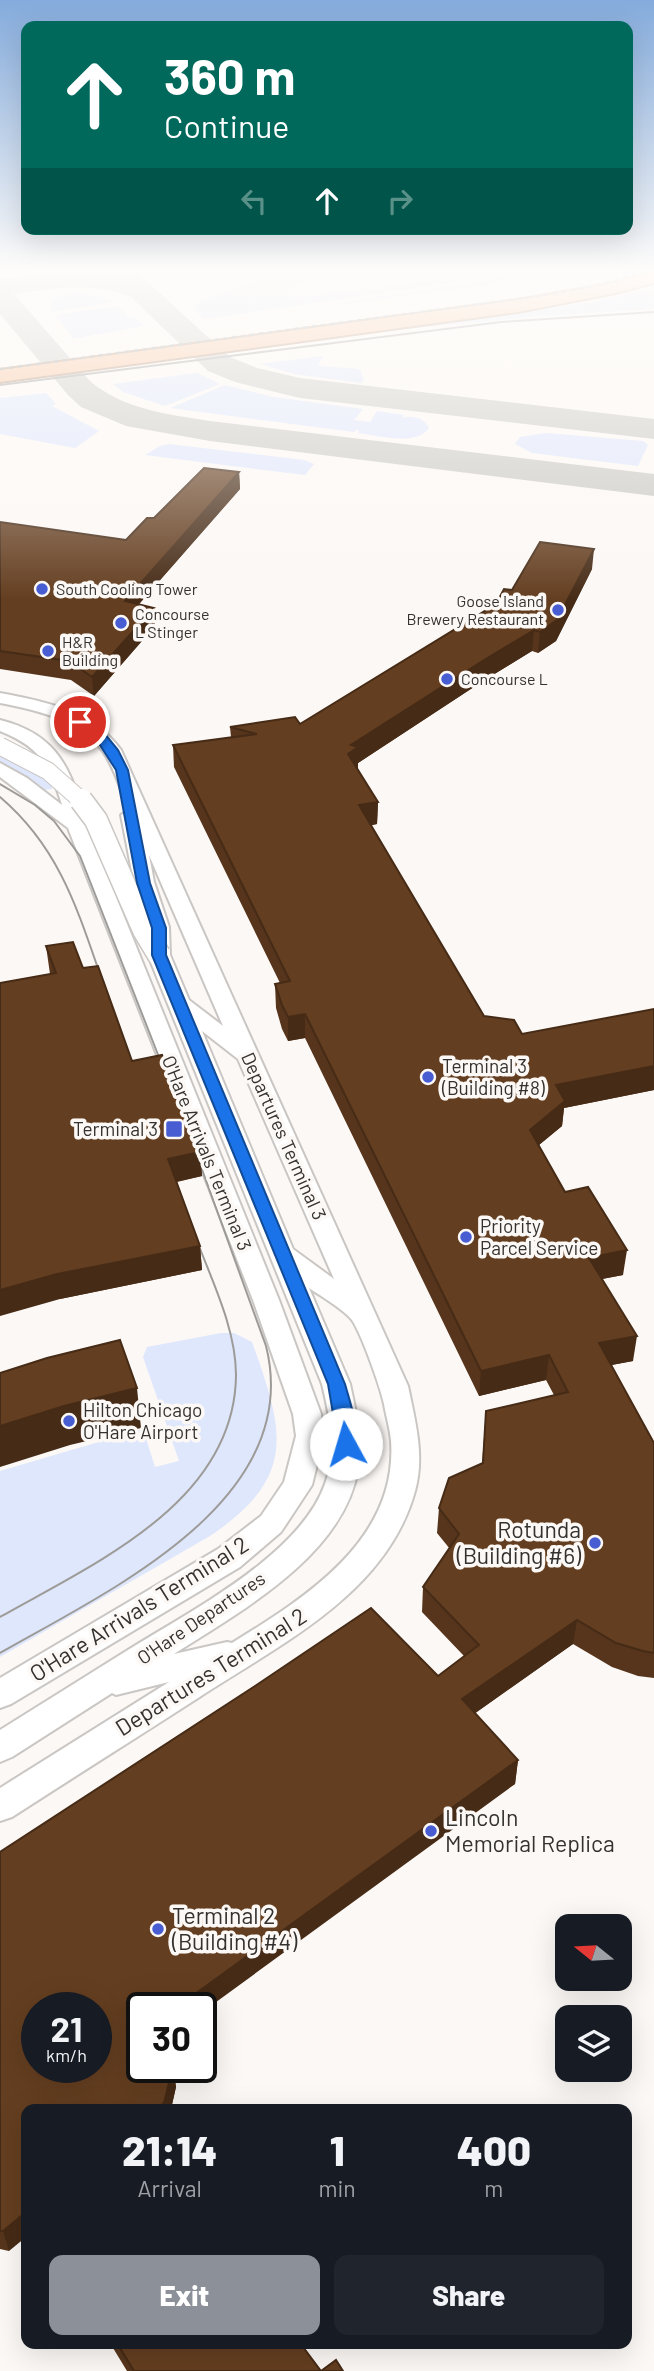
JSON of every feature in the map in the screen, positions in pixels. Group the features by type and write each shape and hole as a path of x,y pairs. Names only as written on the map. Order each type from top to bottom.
{"street":[{"path":"0,698 70,716 101,737 112,750 122,770"},
{"name":"O'Hare Arrivals Terminal 3","path":"0,725 25,736 53,756 59,766 77,825 266,1300 307,1414 310,1436 299,1485"},
{"path":"0,746 48,771 84,803 96,820 144,930 159,955"},
{"path":"0,769 34,789 54,810 77,825"},
{"name":"O'Hare Departures","path":"0,1747 261,1581 309,1536 335,1497 346,1462 346,1425 337,1384 159,955 159,928 144,883 122,770"},
{"name":"Departures Terminal 3","path":"122,770 363,1314 403,1413 406,1435 405,1464 393,1510"},
{"path":"179,1004 247,1055"},
{"path":"282,1254 363,1314"},
{"name":"O'Hare Arrivals Terminal 2","path":"0,1694 229,1558 271,1524 299,1485"},
{"name":"Departures Terminal 2","path":"0,1806 252,1649 326,1599 358,1568 388,1526 393,1510"},
{"path":"99,1686 252,1649"}],"shaded area":[{"path":"154,379 209,379 220,384 165,406 123,392 113,384"},
{"path":"329,379 364,379 361,383"},
{"path":"225,385 273,397 363,409 354,420 370,422 377,411 404,415 402,418 417,418 424,421 429,428 415,437 395,438 358,433 359,430 354,432 170,408"},
{"path":"46,393 56,404 52,406 99,431 75,448 0,434 0,398"},
{"path":"546,433 643,441 648,445 638,466 532,453 515,444 520,437"},
{"path":"169,444 304,460 314,464 305,475 145,455"},
{"path":"0,754 51,783 52,789 44,790 0,763"},
{"path":"234,1333 252,1342 271,1402 276,1427 276,1450 270,1472 258,1493 238,1514 210,1536 0,1657 0,1471 143,1429 155,1467 179,1461 143,1357 147,1347"}],"building":[{"path":"204,468 239,472 125,601 154,608 92,677 69,661 0,651 0,522 126,540 147,518 154,518"},
{"path":"540,542 594,549 557,620 540,632 534,630 484,660 351,745 358,747 348,754 378,802 359,805 484,1016 514,1020 522,1034 654,1009 654,1066 556,1085 565,1101 530,1130 565,1192 588,1187 627,1250 589,1258 637,1336 599,1343 654,1443 654,1653 616,1643 577,1620 462,1699 518,1760 198,1992 126,1992 126,2083 169,2083 164,2103 21,2104 21,2216 0,2231 0,1852 371,1608 438,1676 479,1645 423,1587 459,1534 439,1508 449,1478 483,1463 486,1411 568,1392 549,1355 481,1371 305,1014 288,1017 282,1005 275,984 290,981 173,745 257,734 230,727 295,717 300,724 496,604 504,589 512,590"},
{"path":"73,942 83,968 98,966 132,1061 162,1055 200,1152 168,1159 200,1246 57,1274 0,1290 0,983 56,973 46,946"},
{"path":"120,1340 137,1388 64,1406 0,1426 0,1373"},
{"path":"121,2349 304,2349 321,2371 134,2371"},
{"path":"336,2360 343,2371 321,2371"}],"taxiway":[{"path":"71,379 93,400 138,419 210,431 654,485"},
{"path":"261,379 300,388 654,429"}],"tram line":[{"path":"0,385 51,379"},
{"path":"0,784 35,805 54,821 80,856 166,1075"},
{"path":"0,797 38,837 65,882 103,983"},
{"path":"0,1653 93,1601 188,1534 227,1495 256,1451 270,1401 266,1346 195,1150"},
{"path":"0,1617 77,1574 153,1523 186,1493 212,1459 229,1420 236,1375 235,1357 221,1302 194,1233"}],"place":[{"name":"South Cooling Tower","path":"42,589"},
{"name":"Goose Island Brewery Restaurant","path":"558,610"},
{"name":"Concourse L Stinger","path":"121,623"},
{"name":"H&R Building","path":"48,651"},
{"name":"Concourse L","path":"447,679"},
{"name":"Terminal 3 (Building #8)","path":"428,1077"},
{"name":"Terminal 3","path":"174,1129"},
{"name":"Priority Parcel Service","path":"466,1237"},
{"name":"Hilton Chicago O'Hare Airport","path":"69,1421"},
{"name":"Rotunda (Building #6)","path":"595,1543"},
{"name":"Lincoln Memorial Replica","path":"431,1831"},
{"name":"Terminal 2 (Building #4)","path":"158,1929"}],"route":[{"path":"80,722 101,737 112,750 122,770 144,883 159,928 159,955 337,1384 346,1425 346,1444"}]}
